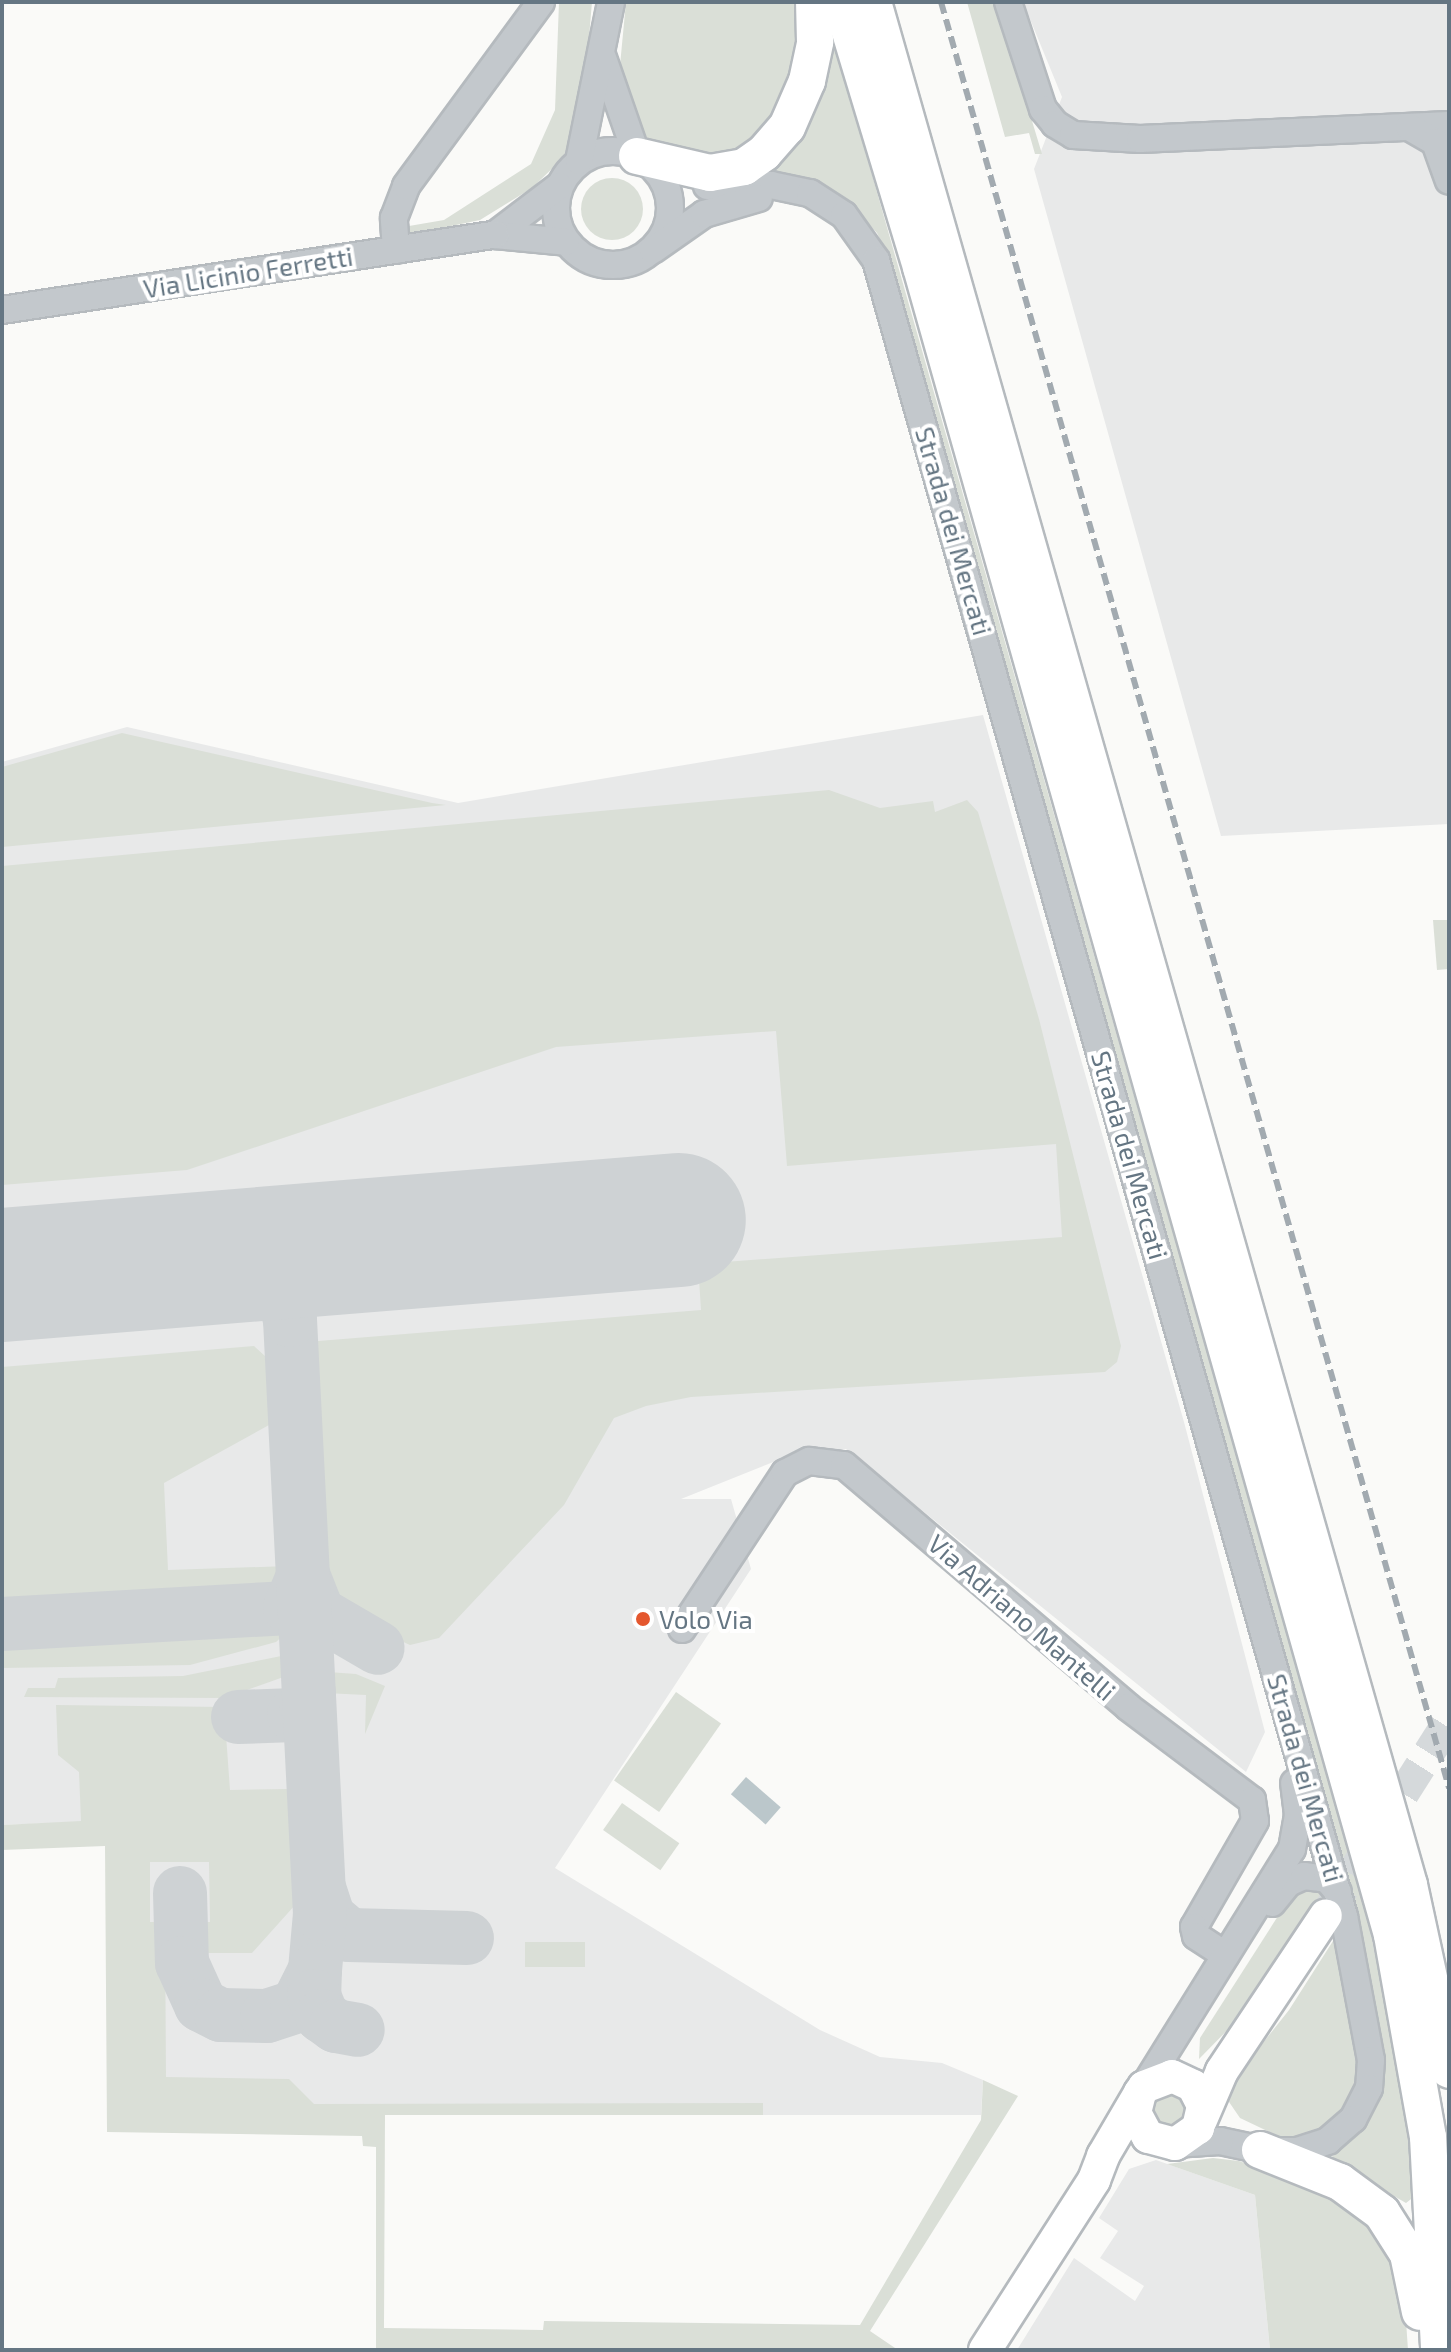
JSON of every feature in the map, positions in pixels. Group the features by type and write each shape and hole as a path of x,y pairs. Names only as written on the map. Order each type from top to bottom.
{"highway":[{"path":"644,161 710,173 736,169 764,153 787,127 807,81 815,42 814,2"},
{"path":"841,2 926,282 1392,1935 1426,2124 1439,2350"},
{"path":"873,2 947,250 1409,1885 1449,2070"},
{"path":"893,2 927,128 947,250"},
{"path":"1260,2150 1340,2182 1390,2222 1415,2277 1422,2350"}],"main road":[{"path":"1094,2180 1133,2150 1188,2139 1201,2121 1218,2077 1332,1904"},
{"path":"985,2350 1094,2180 1140,2093 1157,2078 1203,2068 1247,2034"},
{"path":"1172,2076 1198,2091 1201,2121"},
{"path":"1140,2093 1135,2113 1139,2126 1148,2137 1172,2144"}],"street":[{"path":"396,250 394,218 406,186 541,2"},
{"path":"495,235 559,186 579,161 603,58 611,2"},
{"path":"1008,2 1039,100 1059,127 1079,136 1124,140 1449,125"},
{"path":"603,58 644,161 670,198 667,226 653,250"},
{"path":"1406,127 1431,137 1449,181"},
{"name":"Strada dei Mercati","path":"579,161 607,151 644,161 669,178 695,185 771,185 810,193 853,224 876,260 1367,2030 1369,2088 1353,2119 1328,2141 1290,2152 1260,2150 1220,2141 1172,2144"},
{"path":"559,186 557,225 566,242"},
{"name":"Strada dei Mercati","path":"566,242 598,264 637,261 716,208 774,198 810,208 833,223 857,250 868,273 1293,1775 1298,1815 1292,1849 1140,2093"},
{"path":"495,235 566,242"},
{"name":"Via Licinio Ferretti","path":"2,310 495,235"},
{"name":"Via Adriano Mantelli","path":"682,1629 785,1473 809,1461 844,1465 1121,1702 1252,1800 1255,1821 1194,1927 1196,1936 1225,1955"},
{"path":"1203,1991 1292,1881 1318,1876 1331,1881 1332,1904"}],"shaded area":[{"path":"559,2 592,2 583,109 563,158 532,188 480,220 408,235 409,226 444,220 531,164 555,110"},
{"path":"626,2 803,2 805,34 777,120 728,162 650,142 640,130 619,76"},
{"path":"967,2 996,2 1042,154 1035,154 1029,133 1005,137"},
{"path":"1023,2 1449,2 1449,824 1221,836 1034,169 1062,97"},
{"path":"834,41 1368,1918 1408,2125 1415,2196 1406,2203 1330,2159 1364,2124 1375,2103 1334,1845 1339,1843 894,268 877,233 845,198 806,177 759,173 829,42"},
{"path":"612,178 634,187 643,209 634,231 612,240 590,231 581,209 590,187"},
{"path":"983,715 1184,1422 1265,1732 1246,1772 846,1449 796,1453 681,1499 731,1499 751,1569 555,1868 820,2030 880,2057 942,2063 983,2080 981,2115 114,2115 110,1821 2,1825 2,762 127,727 458,803"},
{"path":"122,733 446,805 2,847 2,767"},
{"path":"829,790 880,808 933,801 935,812 967,800 978,812 1039,1019 1121,1346 1117,1362 1105,1372 691,1397 646,1406 614,1418 564,1505 439,1638 410,1645 346,1616 326,1601 318,1581 306,1342 701,1310 698,1264 1062,1237 1056,1144 787,1166 776,1031 556,1047 187,1170 2,1185 2,866"},
{"path":"1433,920 1449,920 1449,969 1437,970"},
{"path":"254,1346 278,1368 280,1419 164,1483 168,1570 288,1566 289,1593 273,1603 2,1618 2,1367"},
{"path":"289,1616 285,1634 276,1642 190,1665 2,1668 2,1632"},
{"path":"291,1654 292,1674 224,1698 24,1697 28,1688 55,1688 58,1678 183,1676"},
{"path":"328,1672 356,1674 385,1686 365,1734 366,1695 325,1693"},
{"path":"676,1692 721,1724 659,1812 614,1780"},
{"path":"56,1705 224,1707 230,1790 289,1789 296,1904 252,1953 195,1953 196,1922 210,1922 209,1862 150,1862 150,1922 165,1922 166,2077 289,2079 314,2104 763,2103 763,2115 385,2115 384,2328 543,2330 544,2321 860,2325 981,2120 983,2080 1018,2096 870,2331 898,2350 376,2350 376,2147 363,2146 362,2136 107,2132 105,1846 2,1850 2,1825 81,1821 79,1772 58,1755"},
{"path":"746,1777 781,1807 766,1825 731,1794"},
{"path":"622,1803 679,1843 660,1870 603,1830"},
{"path":"1305,1887 1324,1892 1252,2005 1199,2059 1200,2038 1287,1902"},
{"path":"1333,1941 1336,1953 1342,1951 1361,2058 1354,2103 1315,2137 1286,2140 1240,2118 1227,2099 1239,2073 1289,2010"},
{"path":"525,1942 585,1942 585,1967 525,1967"},
{"path":"1169,2093 1181,2098 1186,2110 1181,2122 1169,2127 1157,2122 1152,2110 1157,2098"},
{"path":"1213,2158 1239,2161 1316,2188 1366,2220 1390,2252 1405,2306 1408,2350 1270,2350 1255,2195 1167,2164"},
{"path":"1156,2160 1255,2195 1270,2350 1017,2350 1074,2258 1135,2301 1144,2286 1100,2258 1118,2231 1099,2218 1129,2169"}],"taxiway":[{"path":"180,1893 182,1963 201,2005 221,2015 267,2016 297,2006 315,1970 320,1914 290,1320 282,1289 269,1273 252,1262 224,1257"},
{"path":"2,1264 90,1268"},
{"path":"303,1575 318,1613 378,1648"},
{"path":"2,1624 290,1608 303,1575"},
{"path":"238,1717 294,1715 306,1704 309,1692"},
{"path":"319,1888 329,1918 349,1935 467,1938"},
{"path":"315,1970 314,1996 322,2016 336,2026 358,2030"}],"runway":[{"path":"2,1275 679,1220"}],"tunnel":[{"path":"1326,1915 1449,1721"}],"railway":[{"path":"941,2 1449,1788"}],"place":[{"name":"Volo Via","path":"643,1619"}]}
